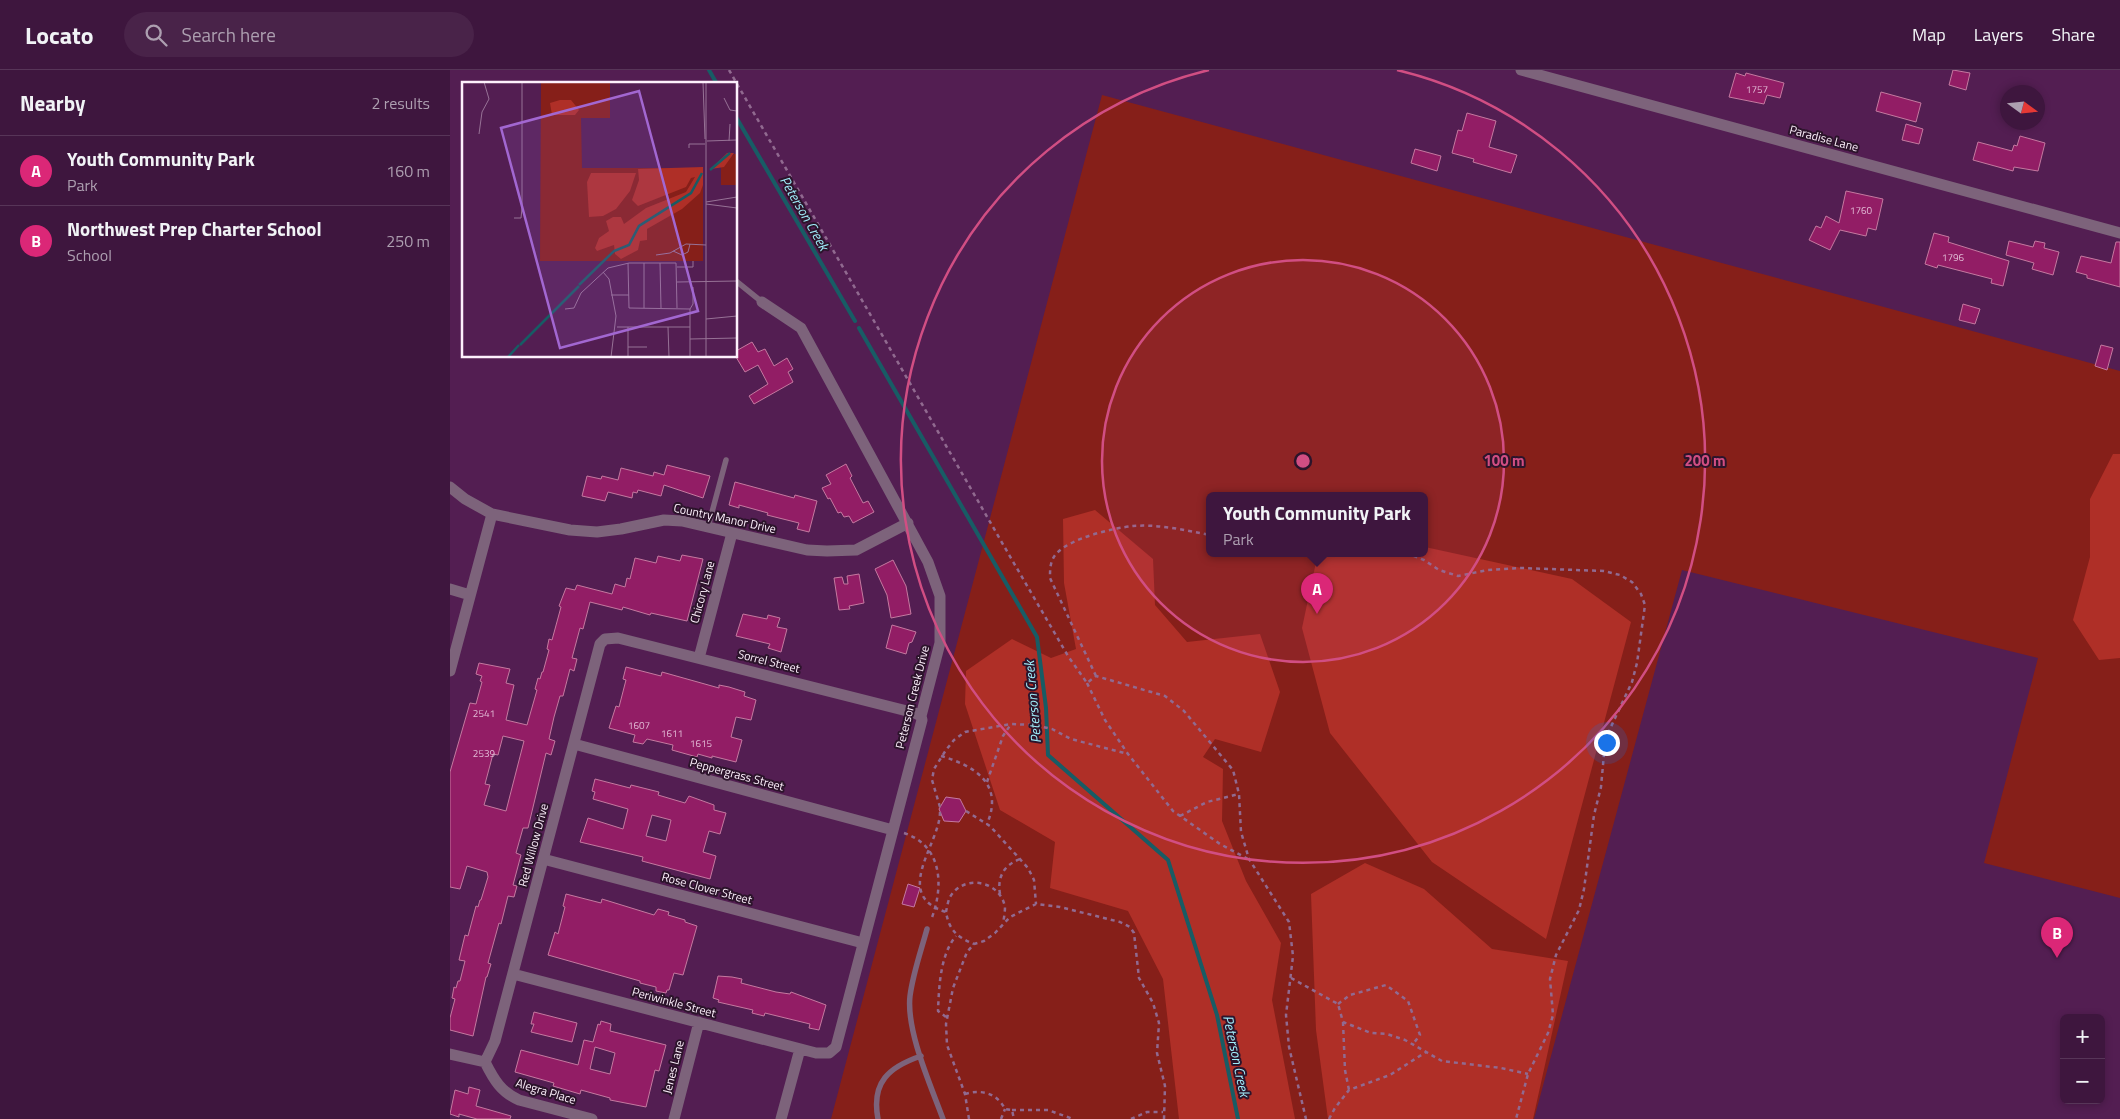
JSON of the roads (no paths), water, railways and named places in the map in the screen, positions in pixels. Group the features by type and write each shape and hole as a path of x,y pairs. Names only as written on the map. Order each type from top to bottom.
{"street":[{"name":"Paradise Lane","path":"1521,70 2120,233"},
{"name":"Peterson Creek Drive","path":"762,302 801,328 928,562 940,596 940,643 921,716 922,720 836,1047 828,1053"},
{"name":"Country Manor Drive","path":"450,487 465,499 492,514 570,530 598,532 664,520 682,521 807,550 856,550 908,524"},
{"path":"450,671 492,514"},
{"name":"Chicory Lane","path":"699,658 732,533"},
{"path":"450,589 470,595"},
{"name":"Sorrel Street","path":"609,638 618,638 699,658 921,716"},
{"name":"Red Willow Drive","path":"485,1062 495,1040 600,644 609,638"},
{"name":"Peppergrass Street","path":"574,744 893,830"},
{"name":"Rose Clover Street","path":"543,859 863,944"},
{"name":"Periwinkle Street","path":"513,974 800,1049 816,1053 828,1053"},
{"name":"Jenes Lane","path":"674,1119 699,1022"},
{"path":"781,1119 800,1049"},
{"path":"450,1054 485,1062"},
{"name":"Alegra Place","path":"485,1062 493,1078 508,1095 519,1100 592,1119"}],"lane":[{"name":"Peterson Creek Drive","path":"738,283 762,302"},
{"path":"708,527 726,460"},
{"path":"927,929 916,967 910,998 912,1029 943,1119"},
{"path":"878,1119 876,1108 881,1082 894,1068 921,1056"}],"waterway":[{"name":"Peterson Creek","path":"709,70 716,82"},
{"name":"Peterson Creek","path":"738,120 855,321"},
{"name":"Peterson Creek","path":"859,328 1037,637 1046,708 1048,755 1168,860 1217,1015 1238,1119"}],"place":[{"name":"Youth Community Park","path":"1317,614"},
{"name":"Northwest Prep Charter School","path":"2057,958"}]}
